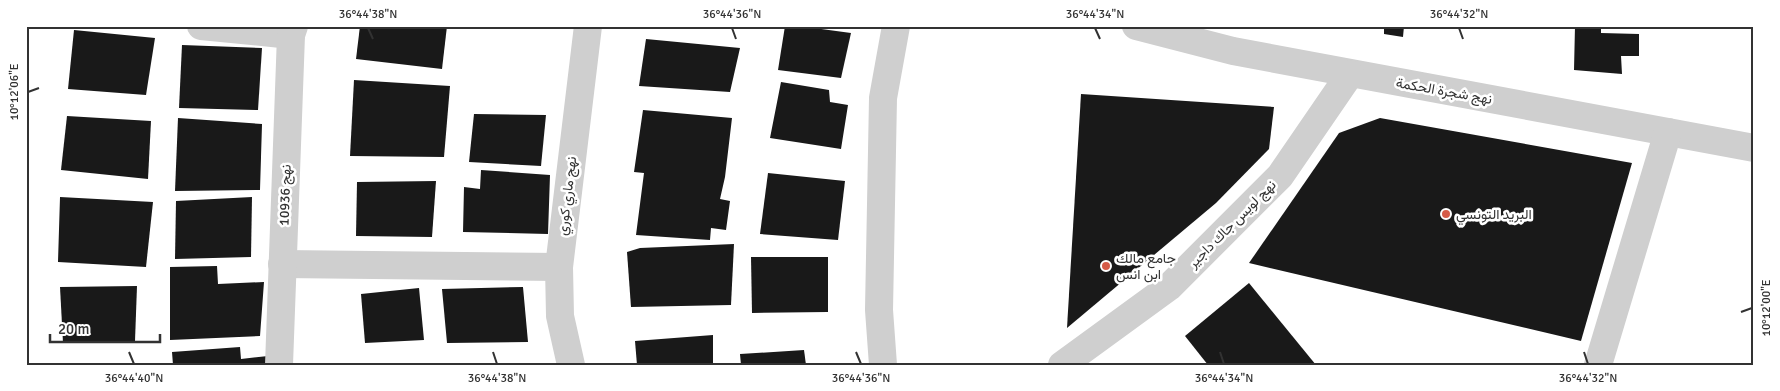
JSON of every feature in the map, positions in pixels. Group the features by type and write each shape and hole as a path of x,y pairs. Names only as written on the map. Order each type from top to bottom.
{"street":[{"path":"201,26 292,31"},
{"name":"نهج ماري كوري","path":"570,365 560,316 559,267 588,26"},
{"path":"883,365 879,310 884,98 896,26"},
{"name":"نهج شجرة الحكمة","path":"1136,26 1233,52 1754,148"},
{"name":"نهج 10936","path":"279,365 292,31"},
{"name":"نهج لويس جاك داجير","path":"1062,365 1169,287 1280,176 1350,74"},
{"path":"1598,365 1668,132"},
{"path":"282,264 559,267"}],"building":[{"path":"360,26 447,26 442,69 356,59"},
{"path":"785,26 851,33 841,78 778,70"},
{"path":"1384,26 1404,26 1403,37 1384,34"},
{"path":"1575,26 1601,26 1601,33 1639,34 1639,56 1621,56 1622,74 1574,70"},
{"path":"74,30 155,38 146,95 68,89"},
{"path":"646,39 740,48 730,92 639,86"},
{"path":"182,45 262,48 258,110 179,108"},
{"path":"354,80 450,86 444,157 350,156"},
{"path":"781,82 829,90 830,102 848,105 841,149 770,138"},
{"name":"جامع مالك ابن انس","path":"1081,94 1274,107 1269,149 1216,203 1067,328"},
{"path":"643,110 732,118 725,177 720,199 730,201 726,230 711,228 710,240 636,235 644,173 634,172"},
{"path":"474,114 546,115 541,166 469,162"},
{"path":"67,116 151,121 148,179 61,170"},
{"path":"178,118 262,124 260,190 175,191"},
{"path":"1380,118 1632,163 1581,341 1249,263 1339,133"},
{"path":"481,170 550,175 548,234 463,232 464,187 480,189"},
{"path":"768,173 845,181 838,240 760,234"},
{"path":"436,181 432,237 356,236 357,182"},
{"path":"60,197 153,202 146,267 58,262"},
{"path":"252,197 251,257 175,259 176,201"},
{"path":"734,244 731,305 631,307 627,252 640,248"},
{"path":"751,257 828,257 828,312 752,313"},
{"path":"217,266 218,284 264,282 260,336 170,340 170,267"},
{"path":"1249,283 1316,365 1208,365 1185,336"},
{"path":"137,286 135,341 63,343 60,287"},
{"path":"523,287 528,342 447,343 442,289"},
{"path":"419,288 424,340 365,343 361,294"},
{"path":"713,335 713,365 637,365 635,341"},
{"path":"240,347 241,359 268,356 268,365 173,365 172,352"},
{"path":"804,350 806,365 741,365 740,354"}],"place":[{"name":"البريد التونسي","path":"1446,214"},
{"name":"جامع مالك ابن انس","path":"1106,266"}]}
